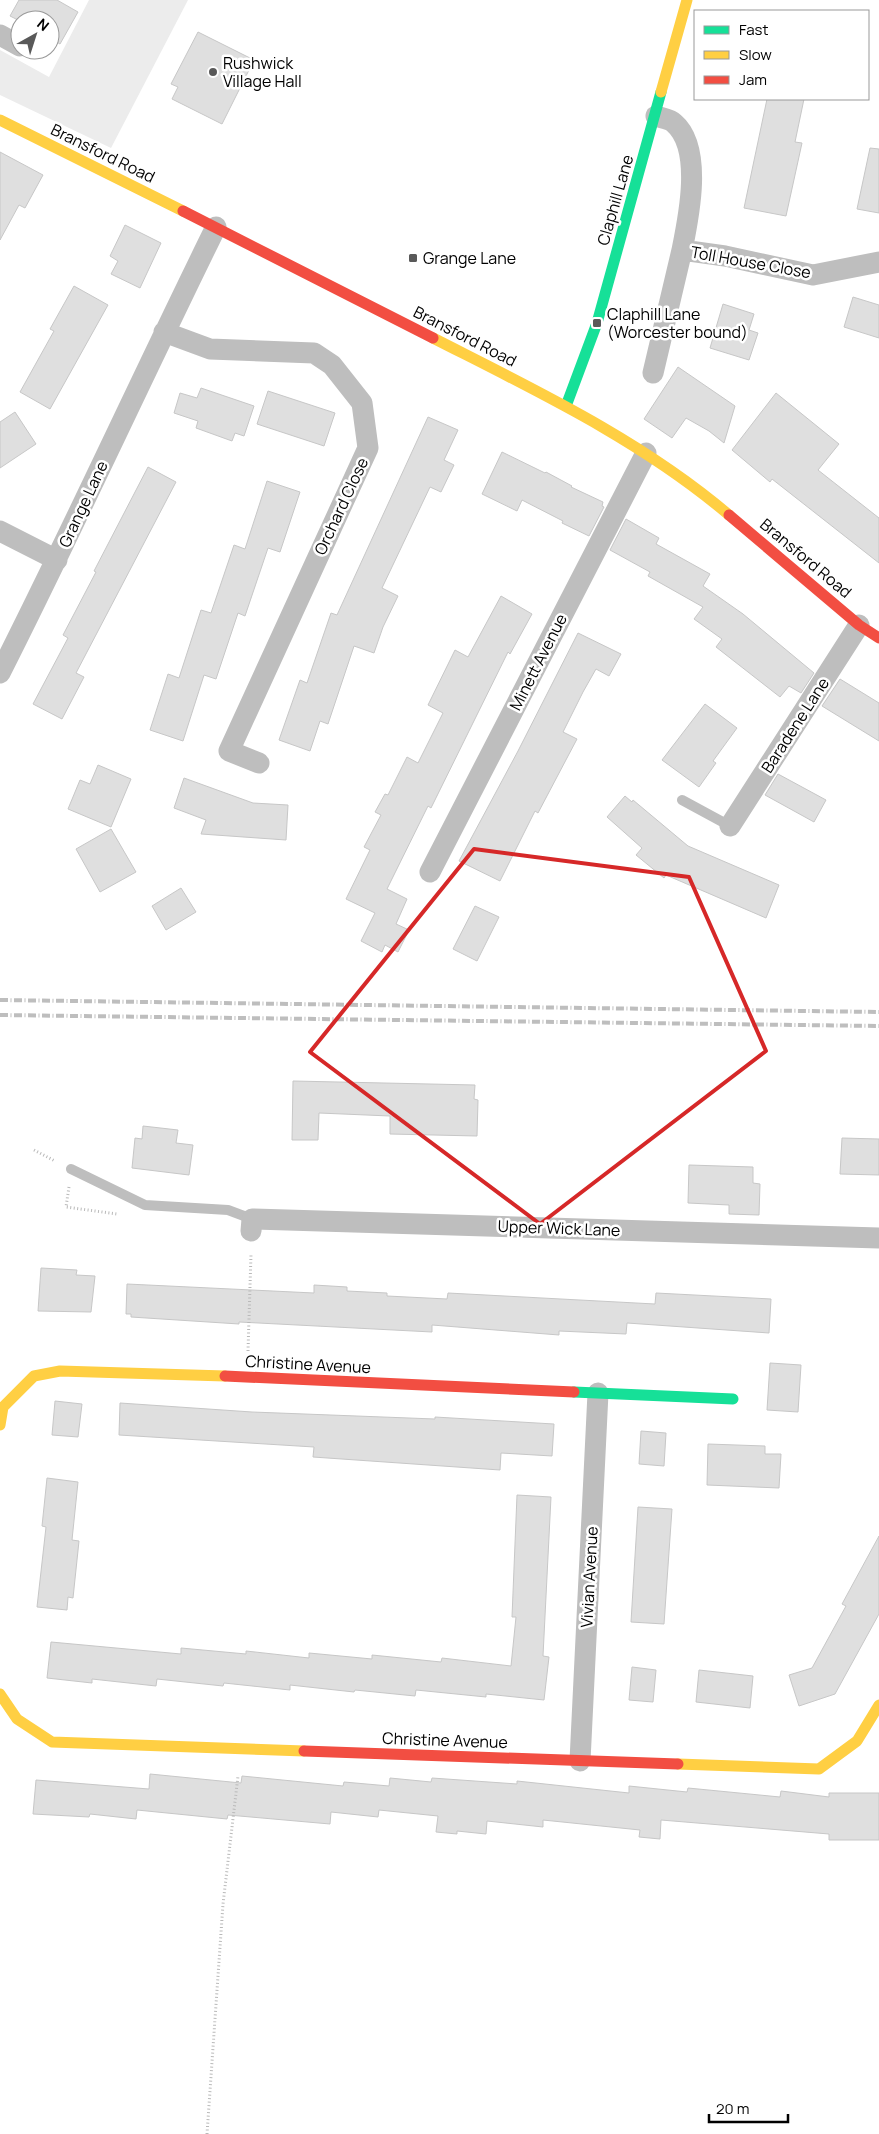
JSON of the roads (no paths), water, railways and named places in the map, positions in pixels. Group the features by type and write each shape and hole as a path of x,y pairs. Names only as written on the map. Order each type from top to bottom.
{"street":[{"name":"Claphill Lane","path":"566,406 597,323 687,0"},
{"name":"Toll House Close","path":"653,372 688,222 692,166 687,140 673,122 656,116"},
{"name":"Bransford Road","path":"0,120 216,227 566,406 646,453 702,491 859,624 879,638"},
{"name":"Grange Lane","path":"0,672 57,560 164,332 216,227"},
{"name":"Toll House Close","path":"682,250 725,256 813,276 879,262"},
{"name":"Orchard Close","path":"164,332 210,349 314,353 332,365 362,403 368,448 228,751 259,763"},
{"name":"Minett Avenue","path":"430,872 646,453"},
{"path":"0,531 57,560"},
{"name":"Baradene Lane","path":"730,826 859,624"},
{"name":"Upper Wick Lane","path":"252,1225 879,1238"},
{"name":"Christine Avenue","path":"0,1424 3,1407 34,1376 60,1371 247,1377 732,1399"},
{"name":"Vivian Avenue","path":"580,1761 598,1393"},
{"name":"Christine Avenue","path":"0,1694 17,1719 52,1742 819,1770 858,1741 879,1705"}],"lane":[{"path":"682,800 730,826"},
{"path":"71,1169 145,1205 228,1210 252,1225"}],"railway":[{"path":"0,1000 879,1012"},
{"path":"0,1015 879,1026"}],"place":[{"name":"Rushwick Village Hall","path":"213,72"},
{"name":"Grange Lane","path":"413,258"},
{"name":"Claphill Lane (Worcester bound)","path":"597,323"}]}
